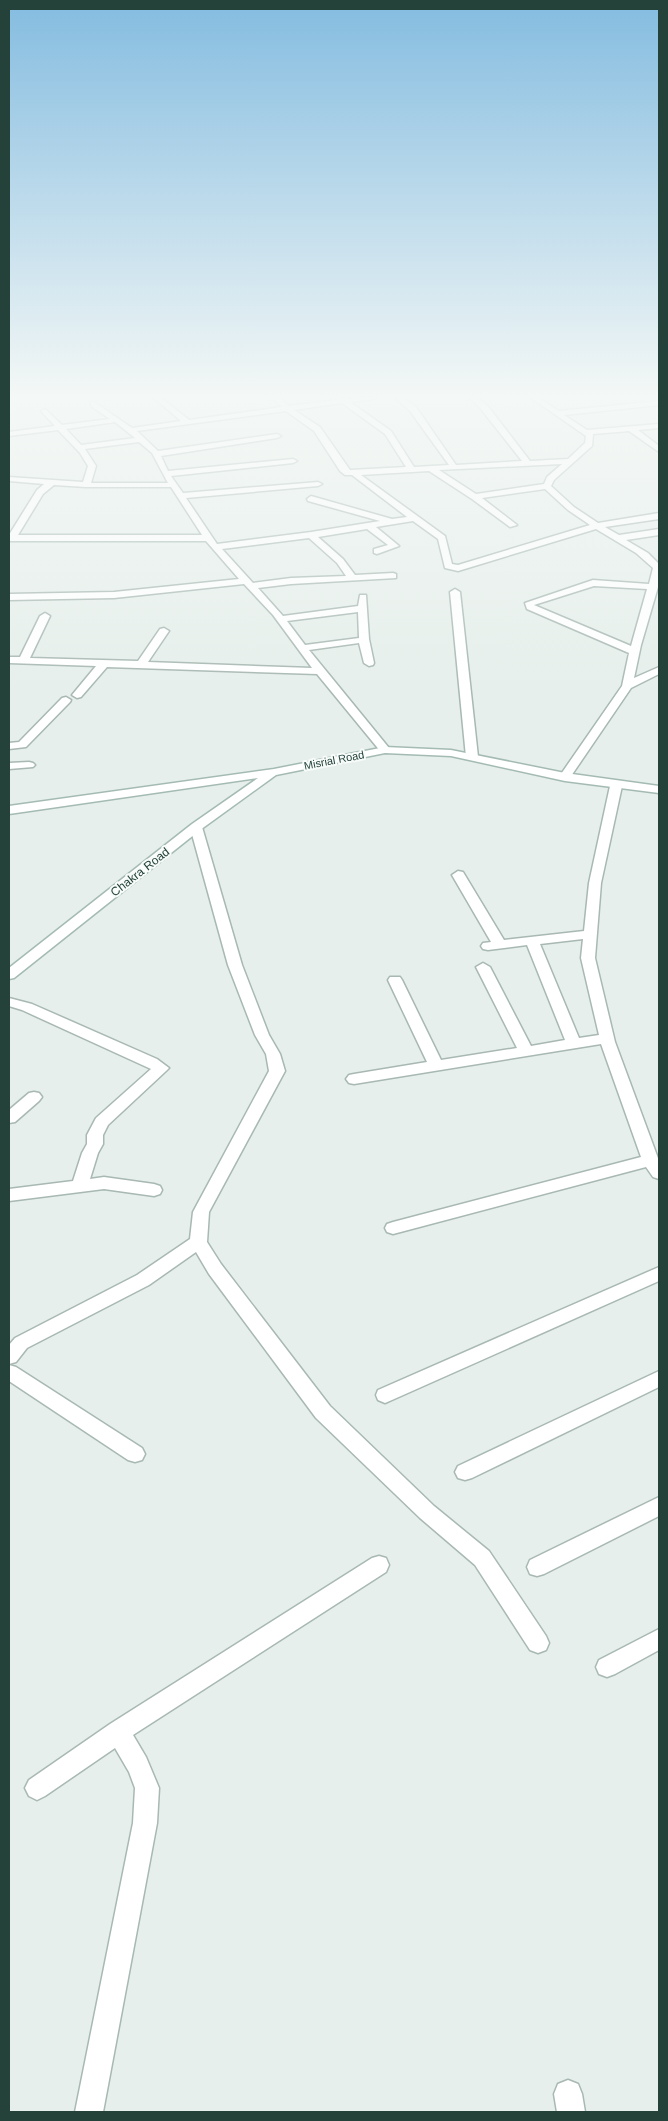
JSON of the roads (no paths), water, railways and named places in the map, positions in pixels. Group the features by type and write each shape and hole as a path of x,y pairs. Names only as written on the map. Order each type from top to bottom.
{"street":[{"path":"10,538 37,496"},
{"path":"180,496 215,547 250,583 320,672 385,750"},
{"path":"385,496 442,538 448,566 452,568 506,555 598,526 659,516"},
{"path":"475,497 482,496"},
{"path":"556,496 598,526 651,558 658,568 634,652 627,686 566,777"},
{"path":"475,497 513,525"},
{"path":"311,499 393,522"},
{"path":"215,547 310,535 415,518"},
{"path":"369,526 394,545 377,551"},
{"path":"618,538 659,532"},
{"path":"310,535 340,561 352,578"},
{"path":"10,538 209,538"},
{"path":"9,597 114,595 250,583 393,576"},
{"path":"634,652 530,605 593,583 653,587"},
{"path":"455,592 472,757"},
{"path":"363,597 364,652 369,663"},
{"path":"280,619 363,608"},
{"path":"24,660 46,616"},
{"path":"140,666 164,631"},
{"path":"302,648 364,640"},
{"path":"9,660 320,672"},
{"path":"77,695 104,663"},
{"path":"627,686 659,670"},
{"path":"9,746 22,745 66,700"},
{"name":"Misrial Road","path":"9,810 147,792 274,772 385,750 452,753 616,786 659,790"},
{"path":"9,766 29,765"},
{"name":"Chakra Road","path":"9,975 196,827 274,772"},
{"path":"393,1228 655,1166 607,1038 588,958 595,883 616,786"},
{"path":"196,827 235,965 262,1035 273,1054 277,1071 201,1212 198,1242 215,1269 323,1412 428,1512 482,1558 538,1643"},
{"path":"458,875 494,945 590,934"},
{"path":"532,941 574,1043"},
{"path":"483,967 526,1051"},
{"path":"395,980 436,1066"},
{"path":"9,1002 27,1007 152,1062 161,1068 102,1122 95,1135 95,1144 90,1153 80,1185"},
{"path":"354,1079 607,1038"},
{"path":"9,1118 34,1098"},
{"path":"9,1195 104,1183 154,1190"},
{"path":"9,1357 21,1343 143,1280 198,1242"},
{"path":"385,1395 659,1274"},
{"path":"9,1372 135,1454"},
{"path":"464,1472 659,1379"},
{"path":"537,1567 659,1506"},
{"path":"37,1788 118,1732 379,1565"},
{"path":"607,1667 659,1639"},
{"path":"88,2112 144,1823 147,1788 138,1765 118,1732"}]}
